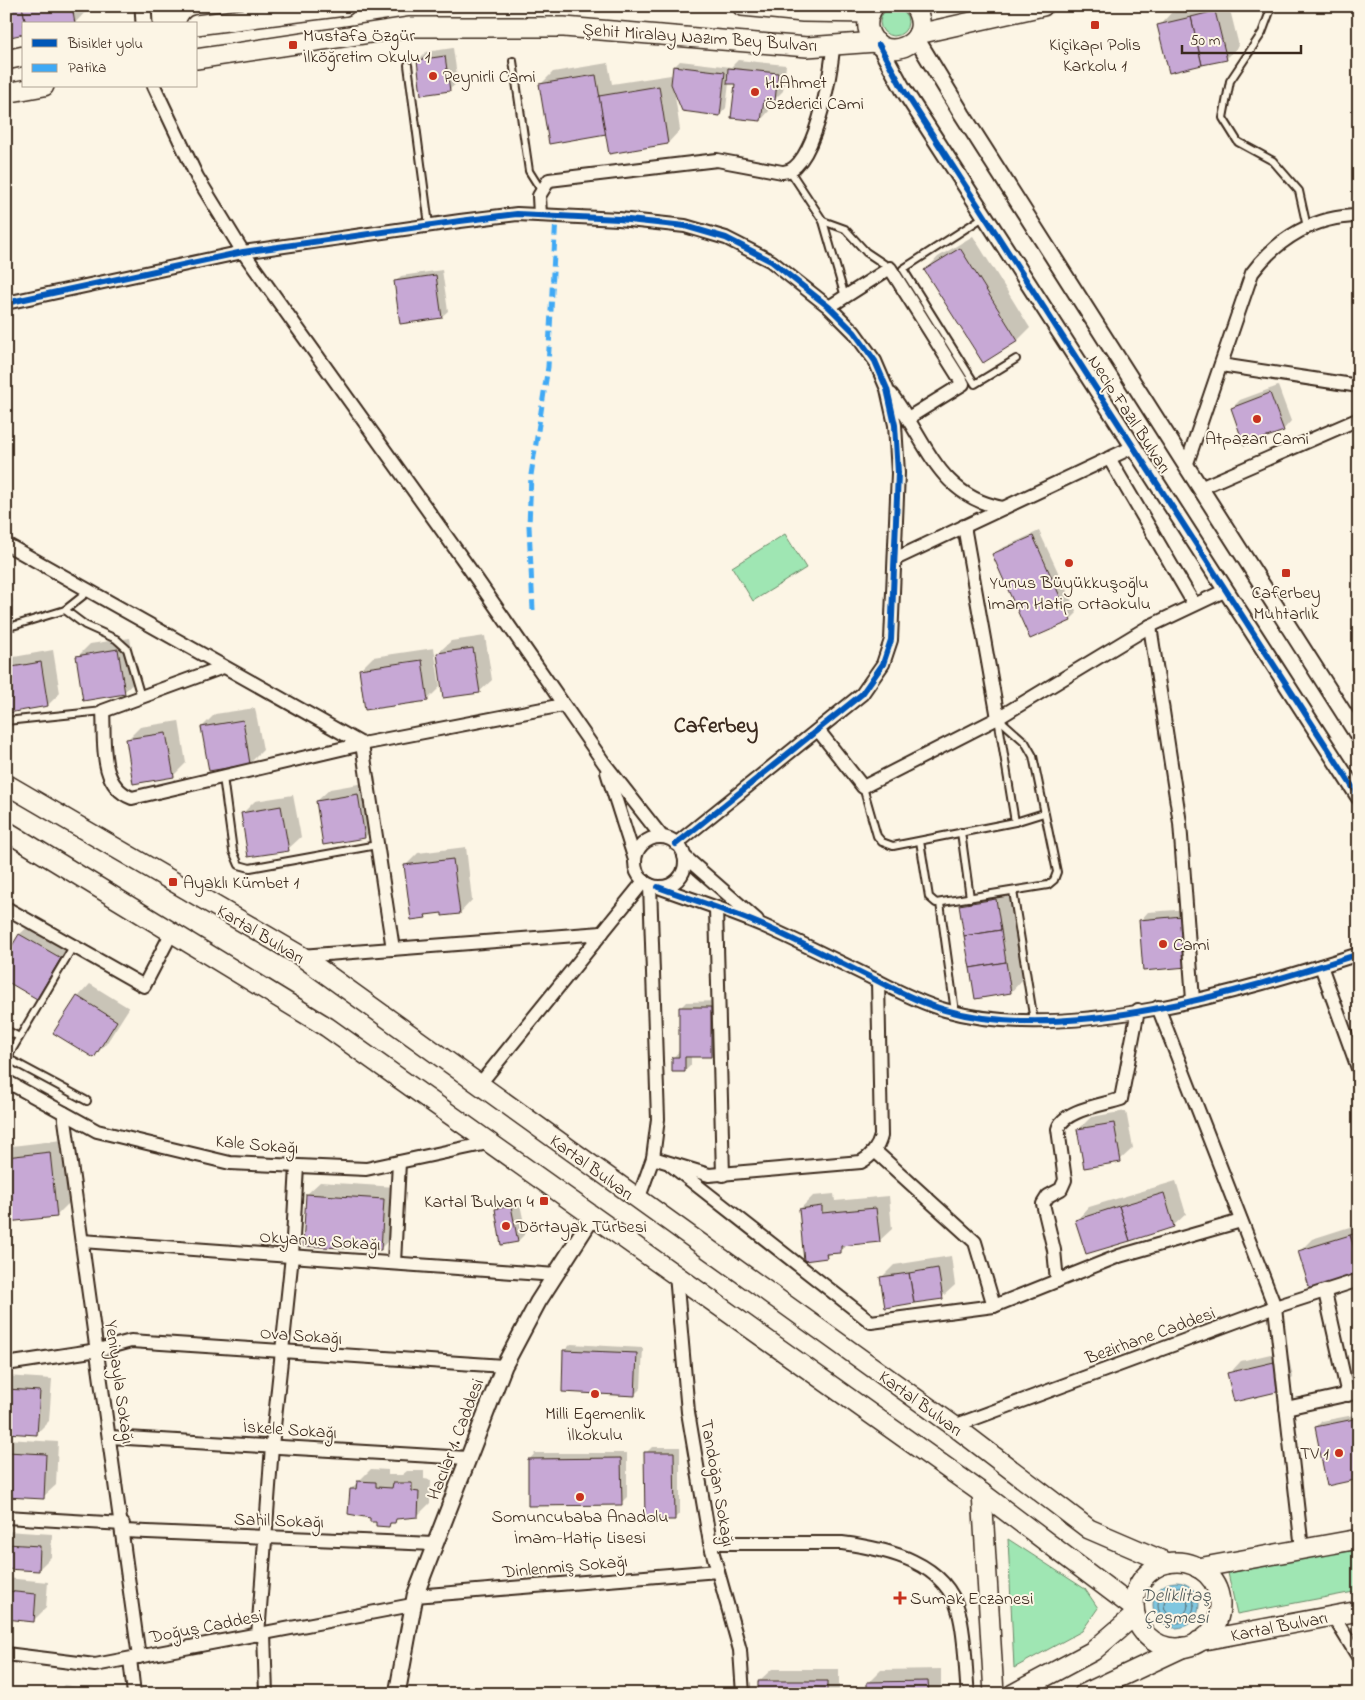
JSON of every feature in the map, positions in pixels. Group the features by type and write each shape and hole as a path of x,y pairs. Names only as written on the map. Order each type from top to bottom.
{"main road":[{"path":"198,25 309,8 344,6"},
{"path":"915,6 921,22 917,36 1042,6"},
{"name":"Şehit Miralay Nazım Bey Bulvarı","path":"750,7 803,12 872,8"},
{"path":"872,8 868,24 869,32 878,44"},
{"name":"Şehit Miralay Nazım Bey Bulvarı","path":"198,59 410,27 564,27 807,46 878,44 895,49 903,48 917,36"},
{"path":"6,60 22,56"},
{"path":"6,94 34,88"},
{"name":"Kartal Bulvarı","path":"6,784 301,956 954,1426 1089,1529 1168,1563"},
{"path":"6,831 171,934 327,1027 982,1494 1134,1612"},
{"path":"982,1494 990,1693"},
{"path":"1198,1568 1359,1539"},
{"path":"1084,1694 1192,1644 1211,1631 1216,1622 1219,1602 1213,1582 1198,1568 1184,1563 1168,1563 1150,1571 1142,1579 1137,1588 1134,1612 1140,1627 1155,1642 1174,1648 1192,1644"},
{"name":"Kartal Bulvarı","path":"1192,1644 1359,1611"},
{"path":"1013,1694 1093,1651 1134,1612"}],"street":[{"path":"143,6 144,22"},
{"name":"Necip Fazıl Bulvarı","path":"917,36 967,122 1359,737"},
{"name":"Necip Fazıl Bulvarı","path":"878,44 903,89 1224,591 1359,797"},
{"path":"540,215 538,202 541,190 549,180 717,160 782,172 790,171 798,164 808,146 823,109 830,81 833,46"},
{"path":"155,88 178,141 197,177 243,252 469,568 604,763 662,838 676,844 684,856 762,925"},
{"path":"6,303 243,252 517,214 664,222 706,231 749,248 771,261 830,306 865,346 875,361 887,389 908,418 933,462 949,482 977,501 1003,508"},
{"path":"1186,466 1252,273 1280,243 1307,227 1336,218 1359,216"},
{"path":"830,306 890,268 963,384 908,418"},
{"path":"1221,365 1359,386"},
{"path":"676,844 862,694 883,664 892,628 897,447 887,389"},
{"path":"1200,488 1359,419"},
{"path":"895,559 1133,447"},
{"path":"1110,458 1194,604"},
{"path":"964,526 998,718"},
{"path":"6,544 362,744"},
{"path":"818,730 863,786 998,718 1150,626 1224,591"},
{"path":"1150,626 1180,823 1193,1000"},
{"path":"223,667 103,711 109,778 124,796 132,798 362,744 563,705"},
{"path":"362,744 393,949"},
{"path":"604,763 639,875 651,884 762,925 922,1003 954,1012 1003,1020 1094,1017 1193,1000 1268,982 1359,954"},
{"path":"635,860 637,852 647,841 662,838"},
{"path":"651,884 666,886 679,878 685,864 684,856"},
{"path":"479,1085 602,933 651,884"},
{"path":"638,1200 652,1158 659,1101 651,884"},
{"path":"6,908 144,986 171,934"},
{"path":"716,908 723,1175"},
{"path":"301,956 602,933"},
{"path":"1321,966 1359,1071"},
{"path":"652,1158 709,1175 861,1162 875,1150 881,1129 878,981"},
{"path":"1158,1007 1275,1307 1302,1549"},
{"path":"1057,1281 1054,1250 1043,1204 1048,1196 1061,1189 1065,1180 1058,1129 1059,1124 1069,1115 1121,1099 1138,1010"},
{"name":"Kale Sokağı","path":"8,1085 97,1131 230,1163 366,1169 488,1143"},
{"name":"Yeniyayla Sokağı","path":"64,1113 123,1528 134,1658 134,1694"},
{"path":"875,1150 975,1242 994,1306"},
{"path":"394,1263 399,1162"},
{"path":"671,1165 871,1322 994,1306 1119,1256 1241,1221"},
{"path":"266,1694 261,1634 265,1537 272,1446 292,1256 297,1166"},
{"name":"Hacılar 1. Caddesi","path":"397,1694 414,1600 467,1458 504,1366 556,1275 594,1216"},
{"name":"Okyanus Sokağı","path":"82,1241 556,1275"},
{"name":"Tandoğan Sokağı","path":"676,1276 688,1412 710,1542 740,1650 743,1694"},
{"name":"Bezirhane Caddesi","path":"954,1426 1275,1307 1359,1280"},
{"path":"1286,1408 1353,1394 1325,1292"},
{"name":"Ova Sokağı","path":"6,1364 98,1350 131,1341 504,1366"},
{"name":"İskele Sokağı","path":"110,1437 467,1458"},
{"name":"Sahil Sokağı","path":"6,1517 123,1528 265,1537 434,1544"},
{"path":"710,1542 860,1545 895,1554 931,1571 946,1586 960,1615 968,1694"},
{"name":"Dinlenmiş Sokağı","path":"414,1600 718,1571"},
{"name":"Doğuş Caddesi","path":"6,1654 95,1666 261,1634 414,1600"},
{"path":"1333,1616 1359,1658"}],"lane":[{"path":"1272,6 1262,33 1230,81 1223,118 1238,142 1273,160 1299,192 1307,227"},
{"path":"513,61 529,171 541,190"},
{"path":"408,66 429,225"},
{"path":"790,171 823,221 845,296"},
{"path":"985,216 903,270 975,384 1016,358"},
{"path":"823,221 845,229 866,252 890,268"},
{"path":"6,628 65,610 89,591"},
{"path":"65,610 85,625 116,639 127,650 141,697"},
{"path":"6,721 103,711"},
{"path":"920,841 929,897 940,903 1048,885 1056,876 1032,756 1025,742 998,718"},
{"path":"998,718 1016,822"},
{"path":"222,777 233,851 239,865 250,868 377,845"},
{"path":"863,786 879,840 893,846 1016,822 1044,813"},
{"path":"961,832 970,898"},
{"path":"1013,891 1034,1020"},
{"path":"940,903 954,1012"},
{"path":"74,945 7,1059 87,1101"},
{"path":"6,1030 19,1037"}],"green space":[{"path":"894,8 904,12 908,22 904,32 894,36 884,32 880,22 884,12"},
{"path":"785,534 806,568 753,601 732,567"},
{"path":"1008,1539 1085,1589 1098,1608 1082,1631 1014,1668"},
{"path":"1359,1548 1359,1591 1237,1614 1228,1573"}],"water":[{"name":"Deliklitaş Çeşmesi","path":"1172,1582 1180,1582 1189,1586 1195,1592 1199,1605 1195,1618 1189,1624 1180,1628 1172,1628 1163,1624 1157,1618 1153,1609 1153,1601 1157,1592 1163,1586"}],"building":[{"path":"6,6 22,6 26,22 22,22 22,34 6,38"},
{"path":"22,6 72,6 75,22 26,22"},
{"path":"1215,11 1227,60 1202,65 1191,17"},
{"path":"1191,17 1202,65 1169,73 1157,25"},
{"name":"Peynirli Cami","path":"445,56 450,91 421,95 417,60"},
{"path":"673,66 725,72 720,116 682,111 671,84"},
{"name":"H.Ahmet Özderici Cami","path":"728,68 778,73 775,101 764,100 761,121 731,118 735,84 727,84"},
{"path":"596,75 606,134 549,144 539,84"},
{"path":"659,86 668,144 609,154 599,96"},
{"path":"960,248 1018,341 983,363 924,270"},
{"path":"436,275 442,318 400,324 394,281"},
{"name":"Atpazarı Cami","path":"1270,393 1284,431 1244,445 1231,408"},
{"path":"1033,536 1071,621 1030,639 992,554"},
{"path":"473,648 480,693 443,698 437,653"},
{"path":"118,649 125,694 83,701 76,656"},
{"path":"422,660 428,701 365,710 359,669"},
{"path":"41,662 48,706 8,713 6,668"},
{"path":"243,720 250,764 209,771 201,727"},
{"path":"166,733 174,777 133,784 126,739"},
{"path":"358,794 365,838 323,845 316,801"},
{"path":"281,806 289,851 248,857 241,813"},
{"path":"453,859 460,914 442,916 442,913 425,915 426,918 411,920 404,865"},
{"path":"996,899 1001,930 964,936 959,905"},
{"name":"Cami","path":"1182,916 1187,967 1143,971 1139,920"},
{"path":"1001,930 1006,962 970,968 964,936"},
{"path":"19,934 61,958 37,999 6,981 6,956"},
{"path":"1006,962 1011,993 975,999 970,968"},
{"path":"77,996 117,1021 94,1058 53,1033"},
{"path":"679,1007 711,1007 711,1057 685,1057 685,1072 672,1072 672,1057 679,1057"},
{"path":"1114,1123 1121,1162 1084,1168 1077,1129"},
{"path":"50,1152 57,1217 6,1222 6,1157"},
{"path":"1164,1193 1174,1227 1130,1241 1119,1206"},
{"path":"306,1194 384,1199 381,1250 303,1246"},
{"name":"Dörtayak Türbesi","path":"511,1206 518,1242 501,1245 495,1209"},
{"path":"822,1206 822,1213 876,1208 880,1242 841,1246 841,1253 826,1254 827,1258 804,1261 799,1209"},
{"path":"1119,1206 1130,1241 1086,1254 1075,1220"},
{"path":"1359,1232 1359,1263 1350,1235"},
{"path":"1350,1235 1359,1263 1359,1275 1310,1290 1298,1251"},
{"path":"938,1268 943,1299 914,1303 909,1273"},
{"path":"909,1273 914,1303 885,1308 880,1277"},
{"path":"563,1350 637,1353 635,1396 562,1392"},
{"path":"1274,1362 1281,1391 1234,1402 1227,1373"},
{"path":"6,1389 40,1391 37,1435 6,1433"},
{"name":"TV 1","path":"1359,1418 1359,1479 1327,1486 1315,1427"},
{"path":"6,1452 46,1454 44,1499 6,1497"},
{"path":"644,1452 674,1452 675,1520 645,1520"},
{"path":"621,1458 622,1505 528,1506 528,1459"},
{"path":"357,1481 376,1482 376,1487 392,1488 393,1483 412,1483 412,1491 419,1492 418,1517 396,1519 395,1523 390,1523 389,1527 376,1526 376,1522 370,1522 370,1518 348,1514 350,1489 356,1489"},
{"path":"6,1544 40,1546 39,1571 6,1569"},
{"path":"6,1591 36,1594 34,1622 6,1619"},
{"path":"758,1681 827,1681 827,1694 758,1694"},
{"path":"928,1681 929,1694 867,1694 867,1682"}],"marked path":[{"path":"533,610 529,526 531,475 548,367 556,216"}],"cycle path":[{"path":"879,45 903,89 1359,797"},
{"path":"6,303 243,252 517,214 619,219 685,226 726,238 771,261 829,307 854,332 875,361 887,389 895,425 898,473 891,640 883,664 862,694 676,844"},
{"path":"658,887 725,910 764,926 927,1004 945,1010 993,1019 1044,1021 1098,1017 1154,1009 1262,983 1359,954"}],"place":[{"name":"Kiçikapı Polis Karkolu 1","path":"1095,25"},
{"name":"Mustafa Özgür İlköğretim Okulu 1","path":"293,45"},
{"name":"Peynirli Cami","path":"433,76"},
{"name":"H.Ahmet Özderici Cami","path":"755,92"},
{"name":"Atpazarı Cami","path":"1257,419"},
{"name":"Yunus Büyükkuşoğlu İmam Hatip Ortaokulu","path":"1069,563"},
{"name":"Caferbey Muhtarlık","path":"1286,573"},
{"name":"Ayaklı Kümbet 1","path":"173,882"},
{"name":"Cami","path":"1163,944"},
{"name":"Kartal Bulvarı 4","path":"544,1201"},
{"name":"Dörtayak Türbesi","path":"506,1226"},
{"name":"Milli Egemenlik İlkokulu","path":"595,1394"},
{"name":"TV 1","path":"1339,1453"},
{"name":"Somuncubaba Anadolu İmam-Hatip Lisesi","path":"580,1497"},
{"name":"Sumak Eczanesi","path":"900,1598"}],"district":[{"name":"Caferbey","path":"716,724"}]}
